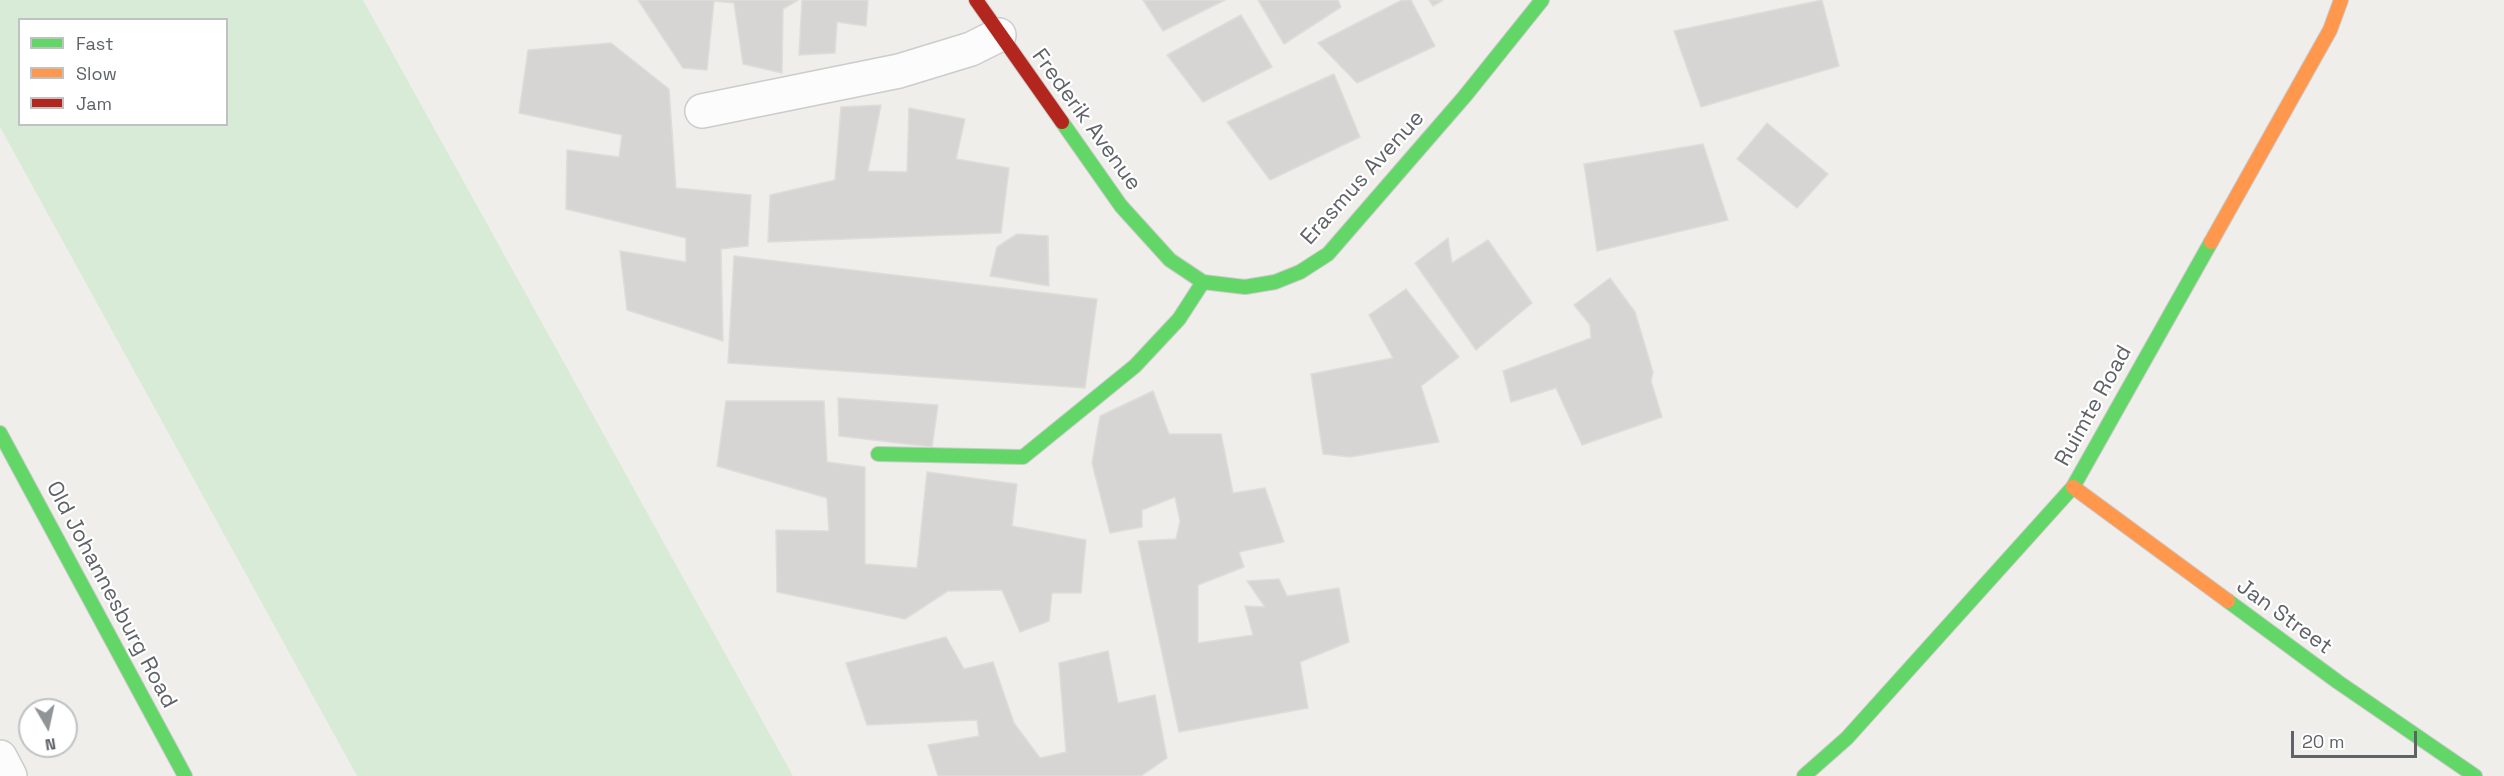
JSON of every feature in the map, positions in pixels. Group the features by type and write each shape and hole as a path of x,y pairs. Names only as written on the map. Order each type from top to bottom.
{"street":[{"name":"Frederik Avenue","path":"976,0 1121,206 1170,260"},
{"name":"Erasmus Avenue","path":"1170,260 1203,282 1245,287 1275,282 1300,272 1328,254 1465,96 1542,0"},
{"name":"Ruimte Road","path":"1804,776 1847,738 2073,487 2330,30 2341,0"},
{"path":"702,111 899,70 971,49 999,35"},
{"path":"878,454 1023,457 1135,366 1179,319 1203,282"},
{"name":"Old Johannesburg Road","path":"0,433 184,776"},
{"name":"Jan Street","path":"2073,487 2338,682 2475,776"},
{"path":"0,757 10,776"}],"green space":[{"path":"0,0 363,0 793,776 357,776 0,127"}],"building":[{"path":"638,0 798,0 783,9 782,73 743,64 734,3 714,1 707,70 683,68"},
{"path":"802,0 868,0 866,26 837,22 835,53 799,55"},
{"path":"1143,0 1225,0 1163,31"},
{"path":"1258,0 1338,0 1341,7 1284,44"},
{"path":"1402,0 1411,0 1435,46 1357,83 1318,43"},
{"path":"1429,0 1443,0 1433,6"},
{"path":"1822,0 1839,66 1701,107 1674,31"},
{"path":"1241,15 1272,67 1203,102 1167,55"},
{"path":"611,43 669,89 676,188 751,195 748,246 721,249 723,341 627,310 620,251 686,262 686,238 566,209 567,150 619,157 622,135 519,113 528,50"},
{"path":"1334,74 1360,137 1270,180 1227,122"},
{"path":"881,105 868,171 907,172 909,108 965,119 956,159 1009,168 1001,233 768,242 770,195 835,180 841,107"},
{"path":"1767,123 1828,174 1797,208 1737,159"},
{"path":"1703,144 1728,220 1597,251 1584,164"},
{"path":"1017,234 1048,236 1049,286 990,276 997,247"},
{"path":"1448,238 1452,263 1488,240 1532,303 1476,350 1415,263"},
{"path":"734,256 1097,299 1085,388 728,363"},
{"path":"1610,278 1635,312 1653,372 1651,381 1662,417 1582,445 1556,388 1511,402 1503,371 1591,338 1590,325 1574,305"},
{"path":"1406,289 1459,357 1421,386 1439,442 1350,457 1323,454 1311,374 1393,358 1369,315"},
{"path":"1153,391 1169,434 1221,434 1233,493 1265,488 1284,542 1239,552 1244,567 1198,585 1198,643 1253,635 1245,606 1265,607 1247,581 1279,579 1287,596 1339,588 1349,642 1300,662 1308,708 1179,732 1138,541 1176,539 1180,521 1175,497 1142,510 1142,527 1110,533 1092,463 1100,416"},
{"path":"838,398 938,405 932,447 839,436"},
{"path":"726,401 824,401 827,462 865,467 865,564 917,568 927,472 1017,484 1012,526 1086,540 1081,593 1052,593 1049,621 1020,632 1002,590 948,591 905,619 777,592 776,530 829,531 827,498 717,466"},
{"path":"946,637 964,669 993,662 1014,723 1040,758 1066,752 1059,663 1108,651 1118,703 1155,695 1167,758 1141,776 938,776 928,745 979,736 977,720 867,725 846,663"}],"traffic: fast":[{"path":"1062,122 1121,206 1170,260 1203,282 1245,287 1275,282 1300,272 1328,254 1465,96 1542,0"},
{"path":"1804,776 1847,738 2073,487 2211,242"},
{"path":"878,454 1023,457 1135,366 1179,319 1203,282"},
{"path":"0,433 185,776"},
{"path":"2228,601 2338,682 2475,776"}],"traffic: slow":[{"path":"2211,242 2330,30 2341,0"},
{"path":"2073,487 2228,601"}],"traffic: jam":[{"path":"976,0 1062,122"}]}
